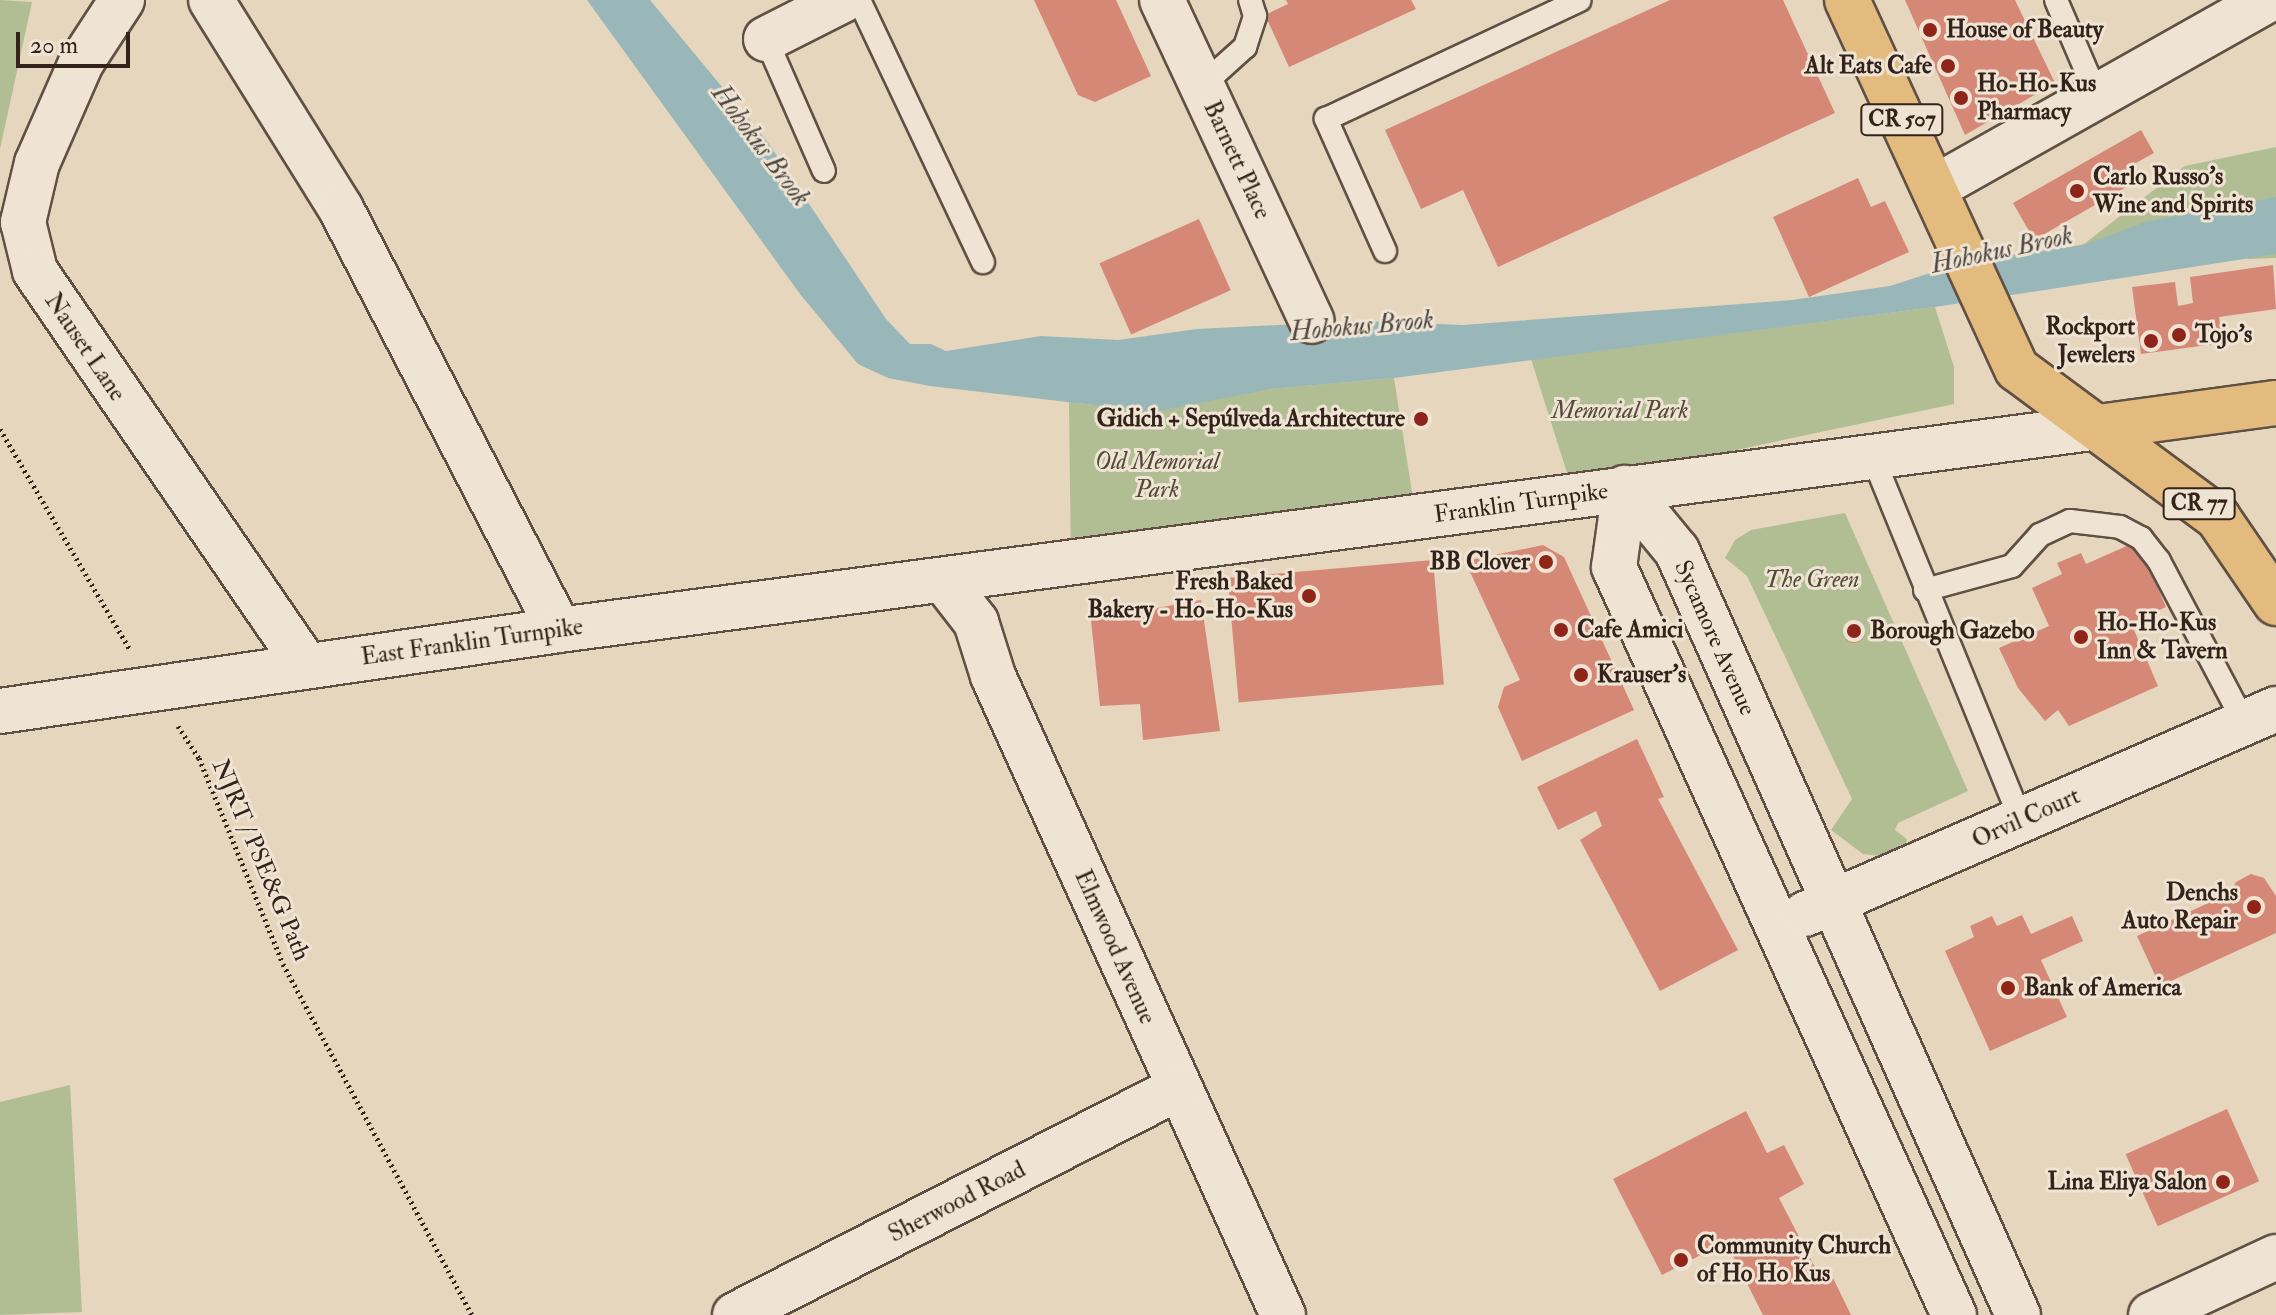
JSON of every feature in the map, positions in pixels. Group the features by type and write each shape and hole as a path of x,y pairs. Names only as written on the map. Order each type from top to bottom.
{"main road":[{"name":"CR 507","path":"1847,0 2017,369 2098,427"},
{"path":"2098,427 2276,403"},
{"name":"CR 77","path":"2098,427 2218,518 2276,603"}],"street":[{"name":"Nauset Lane","path":"122,0 81,63 37,163 23,222 35,271 306,665"},
{"path":"211,0 341,209 559,630"},
{"path":"766,39 843,0"},
{"name":"Barnett Place","path":"1162,0 1312,321"},
{"path":"1934,188 2267,0"},
{"name":"Franklin Turnpike","path":"945,582 1625,488 2098,427"},
{"path":"1625,488 1614,567 1954,1315"},
{"name":"Sycamore Avenue","path":"1625,488 1677,551 2018,1315"},
{"name":"East Franklin Turnpike","path":"0,711 559,630 945,582"},
{"name":"Elmwood Avenue","path":"945,582 976,622 993,676 1283,1315"},
{"name":"Orvil Court","path":"1776,927 2260,716"},
{"name":"Sherwood Road","path":"735,1315 1179,1088"},
{"path":"2151,1315 2276,1257"}],"lane":[{"path":"859,0 983,262"},
{"path":"1199,79 1217,72 1245,47 1255,16 1250,0"},
{"path":"1385,251 1326,119 1580,0"},
{"path":"2056,0 2098,98"},
{"path":"766,39 824,171"},
{"path":"1872,455 2021,820"},
{"path":"1925,590 2012,566 2040,535 2070,521 2120,527 2141,538 2159,561 2260,716"}],"path":[{"name":"NJRT / PSE&G Path","path":"0,429 153,687 199,758 283,964 472,1315"}],"green space":[{"path":"0,0 32,2 0,149"},
{"path":"2276,147 2276,258 2250,259 2197,248 2071,247 2084,244 2185,166"},
{"name":"Memorial Park","path":"1935,307 1954,367 1954,404 1622,474 1574,495 1531,359"},
{"name":"Old Memorial Park","path":"1394,378 1416,517 1071,565 1069,402 1093,405"},
{"name":"The Green","path":"1845,513 1968,791 1898,823 1895,830 1907,839 1905,846 1881,856 1863,854 1831,830 1852,799 1747,576 1725,558 1735,540 1751,530"},
{"path":"70,1085 82,1312 0,1315 0,1102"}],"water":[{"name":"Hohokus Brook","path":"587,0 650,0 767,141 886,319 910,344 931,344 946,351 1041,336 1118,340 1197,329 1362,321 1463,325 1792,300 1890,286 1970,260 2084,245 2145,222 2276,197 2276,254 1935,307 1394,378 1271,389 1153,412 930,386 888,378 858,364 800,294"}],"building":[{"path":"1034,0 1116,0 1151,76 1095,102 1078,95"},
{"path":"1286,0 1411,0 1416,9 1289,67 1265,15 1288,4"},
{"path":"1670,0 1783,0 1835,113 1498,267 1463,190 1421,209 1385,130"},
{"path":"1905,0 2015,0 2055,83 1965,135"},
{"name":"Carlo Russo's Wine and Spirits","path":"2141,130 2154,153 2134,164 2142,178 2034,240 2013,203"},
{"path":"1858,178 1871,207 1885,201 1909,252 1809,297 1773,217"},
{"path":"1199,219 1231,290 1131,335 1099,263"},
{"path":"2273,265 2276,309 2219,317 2223,343 2141,354 2132,287 2175,282 2178,306 2193,303 2190,277"},
{"name":"Ho-Ho-Kus Inn & Tavern","path":"2138,541 2166,607 2131,623 2158,686 2069,726 2058,710 2045,721 2018,688 1999,648 2049,626 2032,588 2062,574 2057,563 2081,553 2086,564"},
{"path":"1543,545 1564,557 1634,710 1522,761 1498,707 1504,687 1520,680 1465,561"},
{"path":"1433,560 1444,685 1239,702 1228,578"},
{"path":"1201,600 1220,731 1143,740 1140,704 1100,706 1091,620"},
{"name":"Borough Gazebo","path":"1854,621 1862,624 1865,632 1862,640 1854,643 1846,640 1843,632 1846,624"},
{"path":"1637,739 1664,797 1658,799 1738,950 1660,991 1580,840 1602,826 1596,811 1558,830 1537,787"},
{"path":"2251,874 2264,878 2276,896 2276,933 2160,986 2137,936 2230,893 2236,882"},
{"name":"Bank of America","path":"2022,915 2031,934 2072,916 2083,941 2041,960 2067,1017 1990,1051 1945,951 1974,937 1970,926 1992,916 1997,926"},
{"path":"2227,1109 2259,1181 2158,1226 2126,1154"},
{"path":"1746,1111 1767,1153 1784,1145 1804,1184 1779,1198 1823,1283 1833,1278 1851,1315 1763,1315 1726,1242 1662,1275 1613,1179"}],"place":[{"name":"House of Beauty","path":"1930,30"},
{"name":"Alt Eats Cafe","path":"1948,66"},
{"name":"Ho-Ho-Kus Pharmacy","path":"1961,98"},
{"name":"Carlo Russo's Wine and Spirits","path":"2077,191"},
{"name":"Tojo's","path":"2179,335"},
{"name":"Rockport Jewelers","path":"2151,341"},
{"name":"Gidich + Sepúlveda Architecture","path":"1421,419"},
{"name":"BB Clover","path":"1546,562"},
{"name":"Fresh Baked Bakery - Ho-Ho-Kus","path":"1309,596"},
{"name":"Cafe Amici","path":"1561,630"},
{"name":"Borough Gazebo","path":"1854,631"},
{"name":"Ho-Ho-Kus Inn & Tavern","path":"2081,637"},
{"name":"Krauser's","path":"1581,675"},
{"name":"Denchs Auto Repair","path":"2254,907"},
{"name":"Bank of America","path":"2008,988"},
{"name":"Lina Eliya Salon","path":"2223,1182"},
{"name":"Community Church of Ho Ho Kus","path":"1681,1260"}]}
